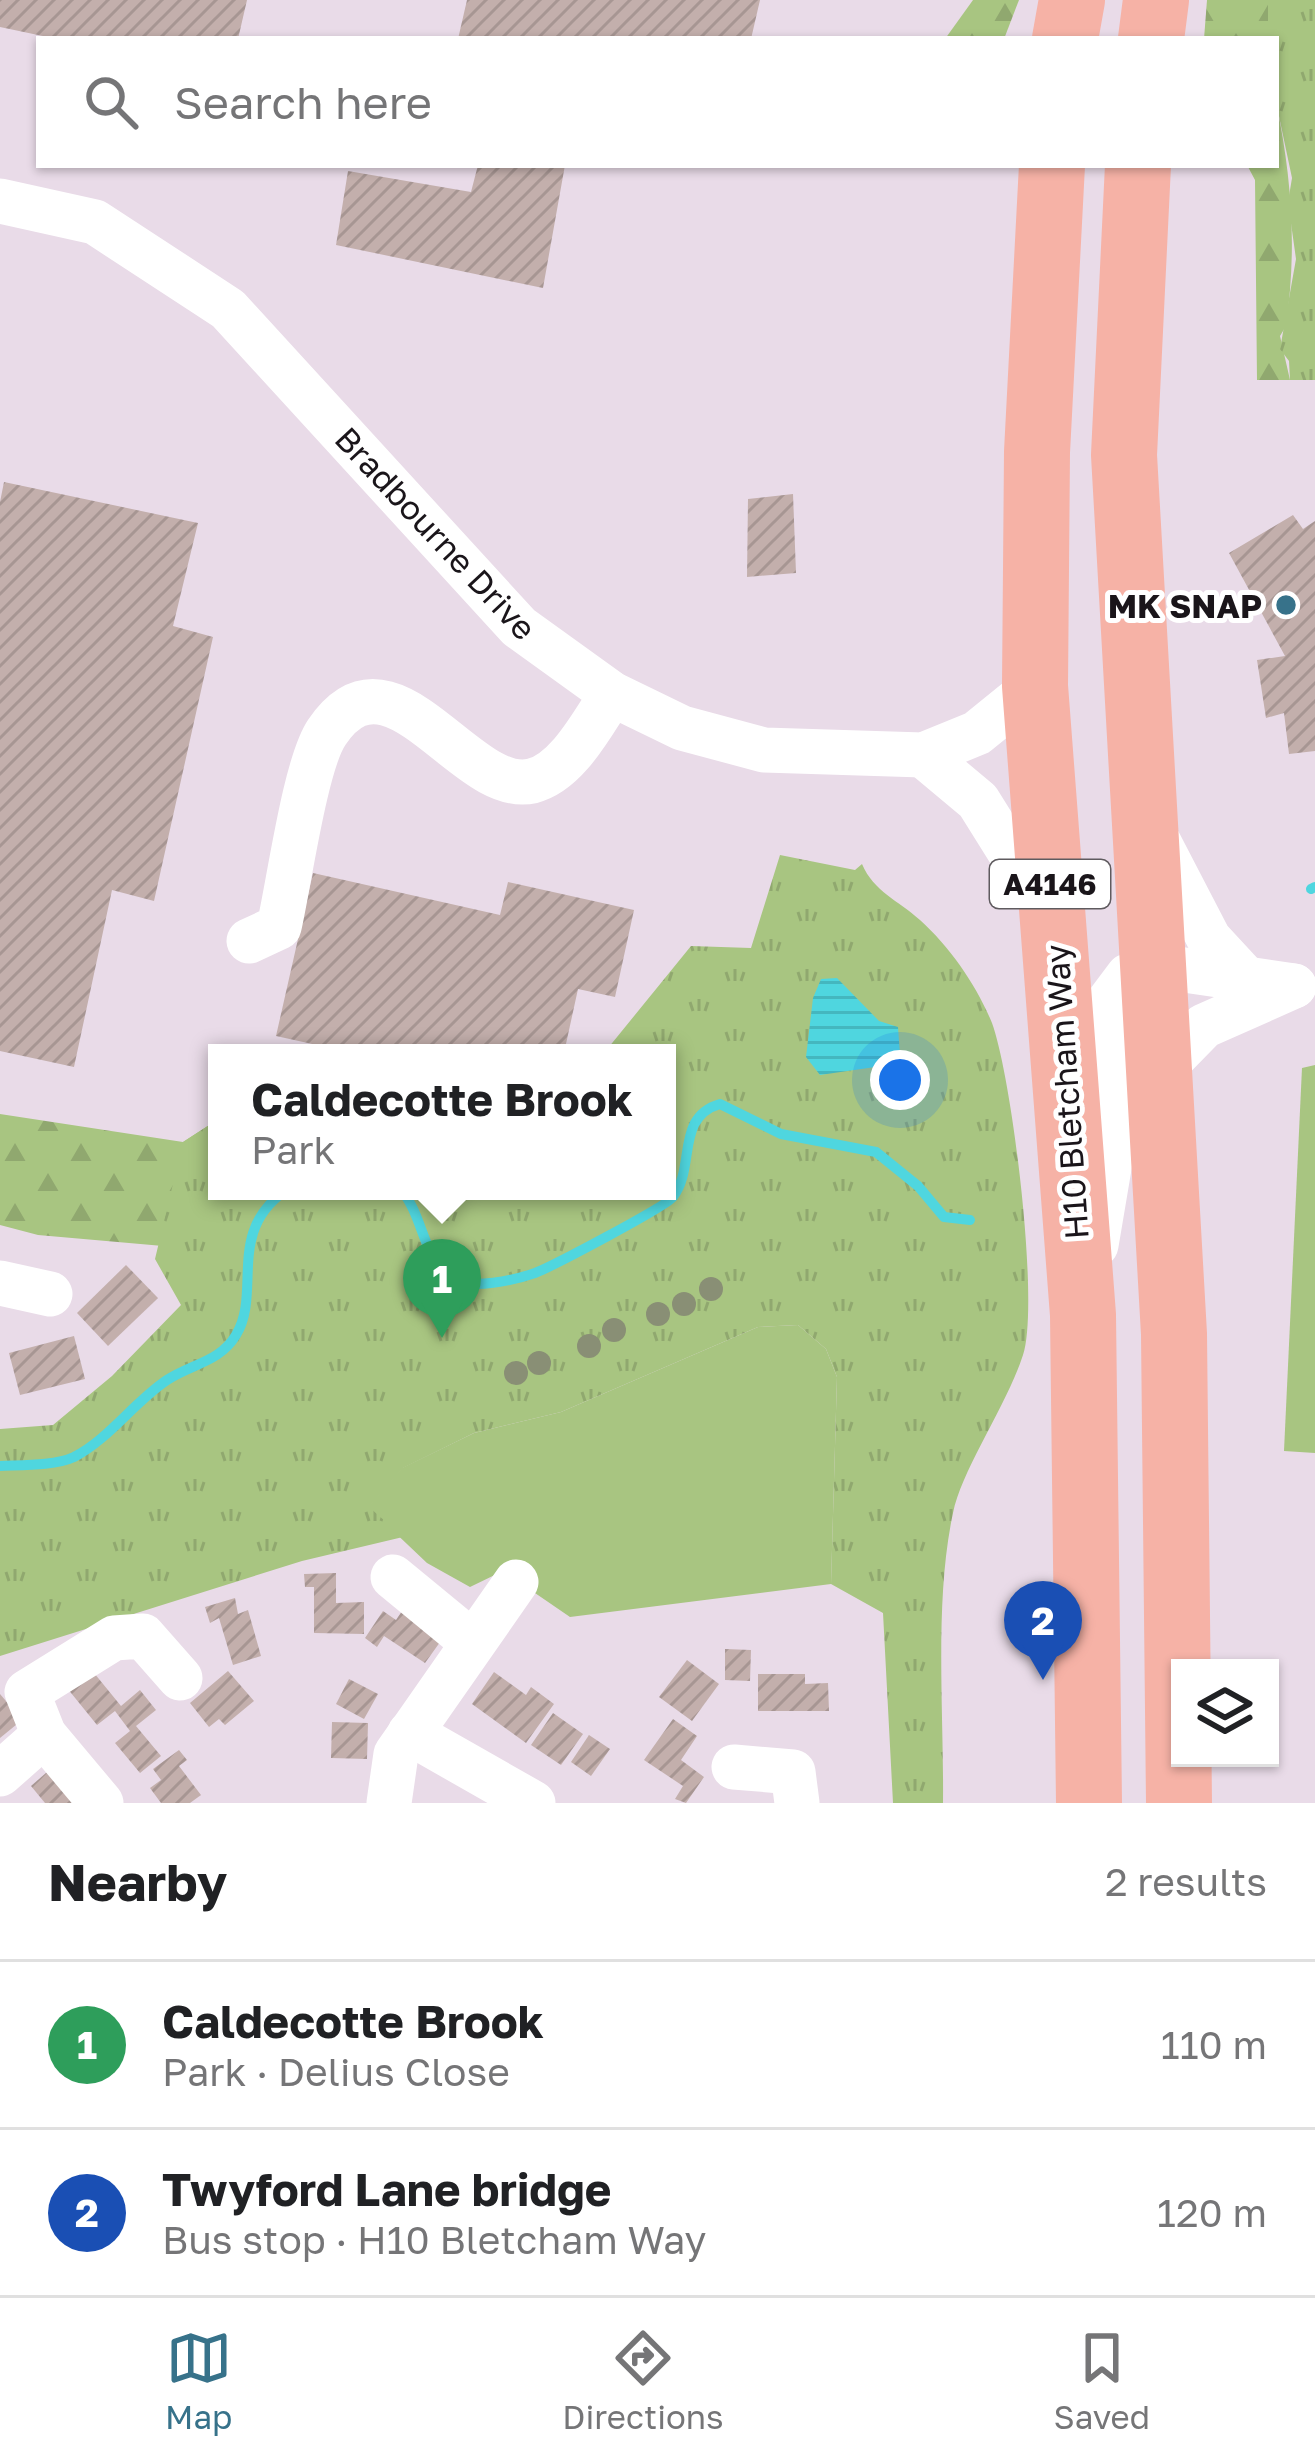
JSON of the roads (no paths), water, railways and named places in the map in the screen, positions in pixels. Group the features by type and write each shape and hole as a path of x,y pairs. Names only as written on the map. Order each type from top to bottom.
{"highway":[{"path":"1066,36 1072,0"},
{"path":"1150,36 1156,0"},
{"name":"H10 Bletcham Way","path":"1052,168 1037,452 1035,686 1083,1315 1089,1803"},
{"name":"A4146","path":"1138,168 1124,455 1157,967 1174,1334 1179,1659"},
{"name":"A4146","path":"1179,1803 1180,1767"}],"street":[{"name":"Bradbourne Drive","path":"0,201 95,223 228,309 519,627 612,694 682,728 764,751 923,755 977,734 1035,686"},
{"path":"249,941 279,927 326,732 352,709 382,702 416,715 495,776 531,781 556,767 612,694"},
{"path":"923,755 978,801 1053,920"},
{"path":"1147,820 1209,939 1246,980"},
{"path":"1083,1315 1110,1162 1104,1009 1128,976 1157,967 1304,984"},
{"path":"1159,1072 1204,1026 1304,984"},
{"path":"0,1283 50,1294"},
{"path":"393,1577 472,1642"},
{"path":"388,1803 396,1754 516,1582"},
{"path":"100,1803 44,1735 27,1692 114,1638 143,1636 180,1678"},
{"path":"410,1733 533,1803"},
{"path":"0,1774 44,1735"},
{"path":"734,1767 793,1772 796,1803"}],"water":[{"path":"837,978 879,1021 898,1027 900,1055 875,1067 820,1075 806,1057 813,998 821,979"}],"waterway":[{"path":"1311,889 1315,887"},
{"path":"676,1192 691,1131 706,1110 720,1104 781,1134 876,1152 918,1186 944,1217 970,1220"},
{"path":"0,1466 48,1464 74,1457 167,1380 229,1344 243,1318 256,1225 275,1200"},
{"path":"408,1200 443,1271 460,1282 481,1284 546,1268 669,1200"}],"place":[{"name":"MK SNAP","path":"1286,605"},
{"name":"Caldecotte Brook","path":"442,1338"},
{"name":"Twyford Lane bridge","path":"1043,1680"}]}
